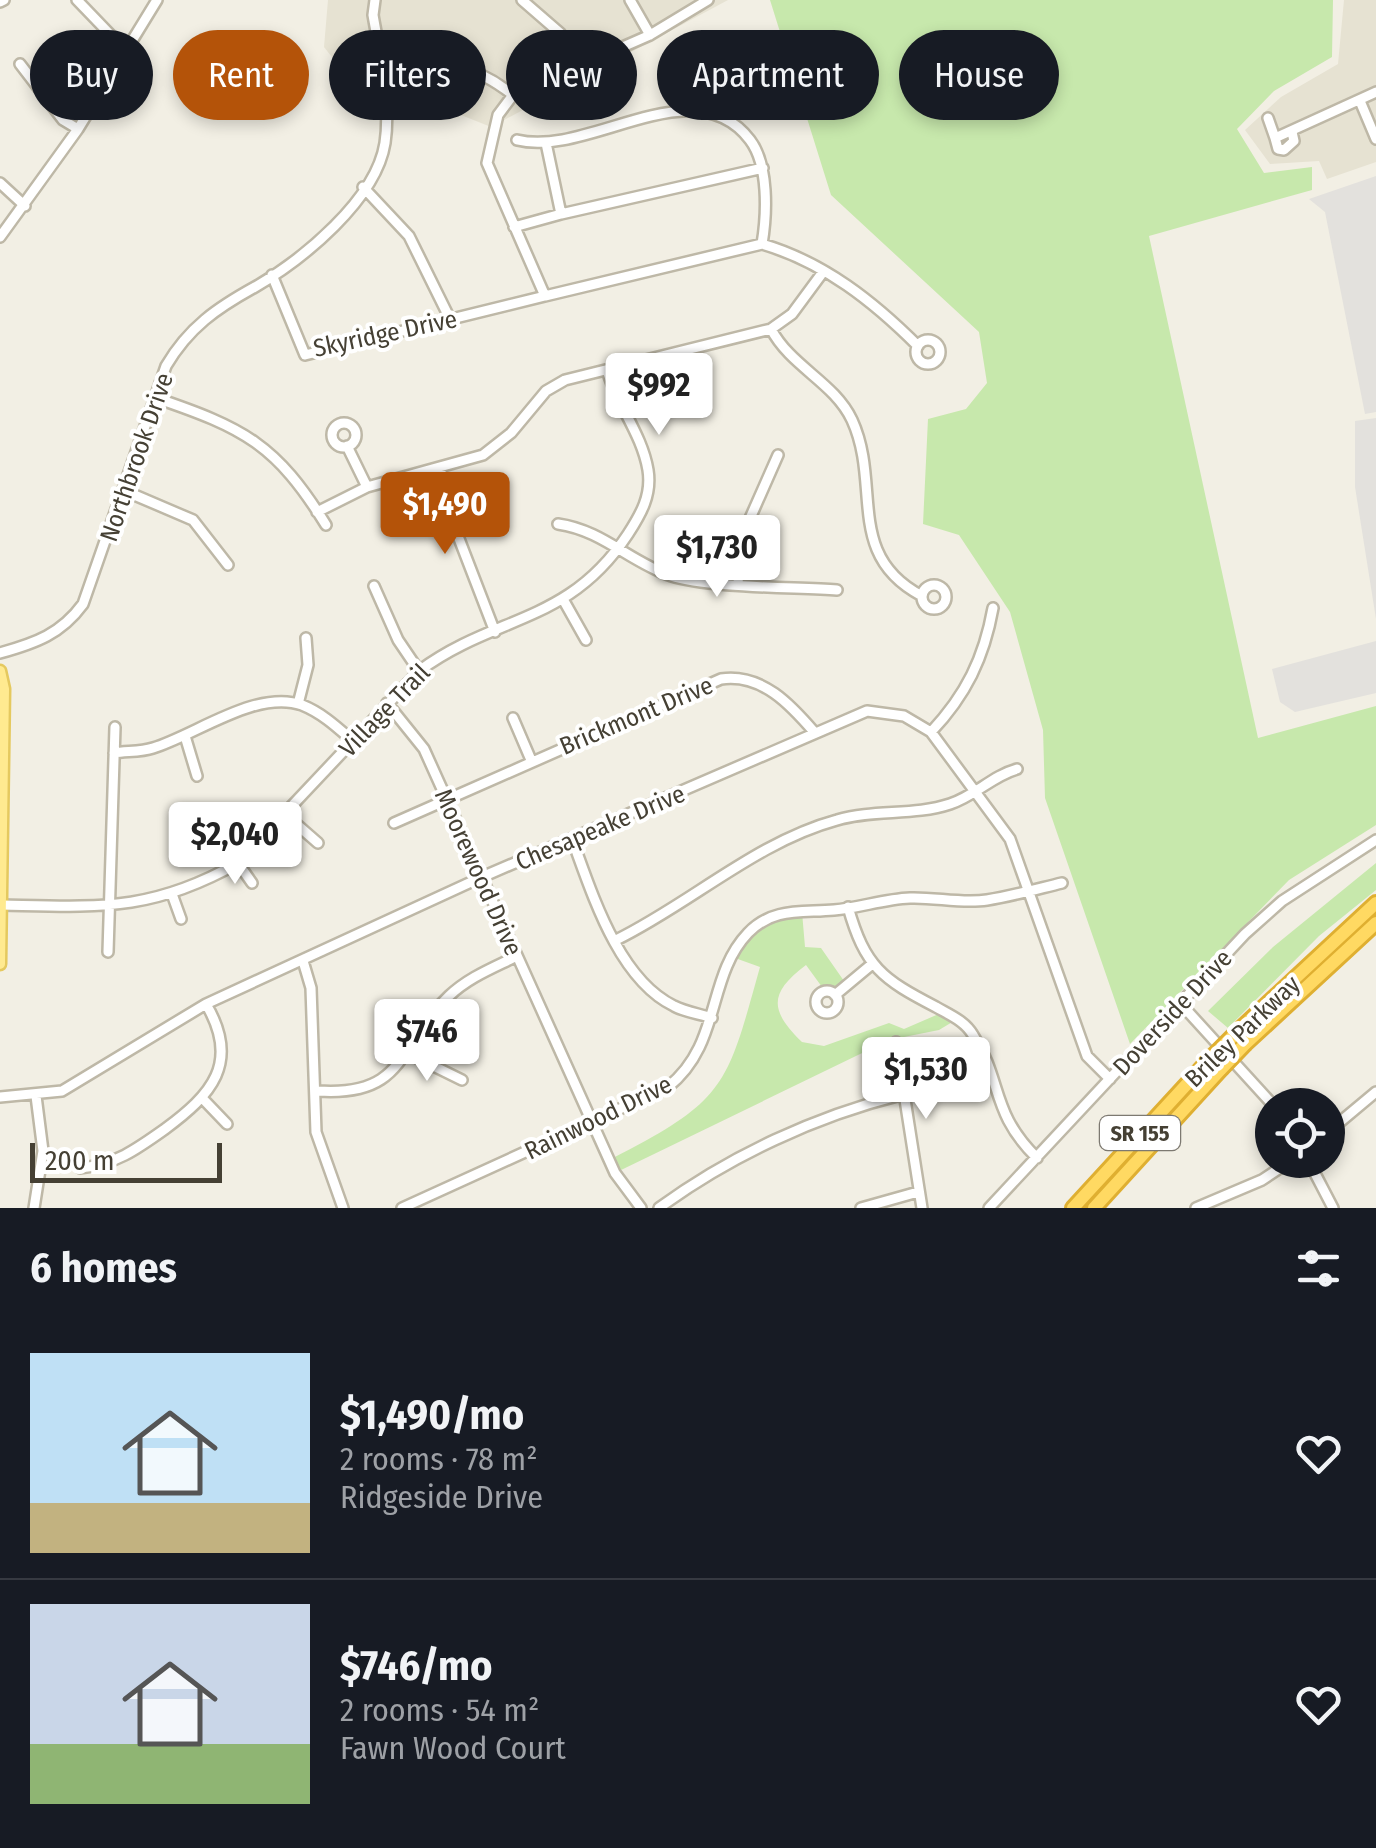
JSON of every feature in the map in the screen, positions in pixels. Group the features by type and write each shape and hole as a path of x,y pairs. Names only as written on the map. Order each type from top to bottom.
{"highway":[{"name":"Briley Parkway","path":"1094,1208 1221,1069 1240,1039 1376,903"},
{"name":"Briley Parkway","path":"1073,1208 1209,1060 1240,1039 1376,923"}],"main road":[{"path":"0,672 4,689 0,964"}],"street":[{"path":"77,0 106,30"},
{"path":"141,30 157,0"},
{"name":"Northbrook Drive","path":"375,0 376,30"},
{"path":"522,0 556,30"},
{"path":"630,0 650,35"},
{"path":"637,41 708,0"},
{"path":"20,64 64,120 78,129"},
{"path":"1268,118 1275,138 1376,92"},
{"path":"1360,101 1376,140"},
{"path":"506,104 498,115 488,163 545,296"},
{"path":"517,140 546,143 668,113 704,112 740,127 756,147 763,168 762,244 808,261 883,310 918,346"},
{"path":"0,237 26,206 84,120"},
{"name":"Northbrook Drive","path":"0,653 38,642 68,624 83,604 166,366 198,322 320,244 363,188 384,148 383,120"},
{"path":"546,143 561,214"},
{"path":"514,227 763,168"},
{"path":"0,183 26,206"},
{"path":"363,188 409,236 450,319"},
{"name":"Skyridge Drive","path":"272,275 305,356 762,244"},
{"path":"317,512 367,487 471,460 498,446 551,387 771,329 792,314 823,272"},
{"path":"771,329 790,359 838,399 850,416 862,451 872,542 887,570 922,596"},
{"path":"688,351 696,384 704,391"},
{"name":"Village Trail","path":"3,904 109,907 172,894 238,863 419,671 444,652 564,601 606,566 643,511 648,472 608,370"},
{"path":"156,398 224,421 267,448 300,483 326,525"},
{"path":"347,446 367,487"},
{"path":"738,582 744,532 778,455"},
{"path":"440,468 458,536 495,632"},
{"path":"125,491 193,520 228,565"},
{"path":"558,524 580,527 641,564 677,578 836,590"},
{"path":"374,586 398,640 419,671"},
{"path":"564,601 586,640"},
{"path":"994,608 978,668 956,706 931,732 1010,839 1087,1056 1110,1079"},
{"path":"298,704 308,665 306,638"},
{"name":"Brickmont Drive","path":"394,823 704,684 734,677 770,691 815,734"},
{"name":"Moorewood Drive","path":"386,703 424,749 615,1174 641,1208"},
{"path":"114,752 150,749 252,708 298,704 325,716 353,741"},
{"name":"Chesapeake Drive","path":"0,1097 62,1091 206,1004 482,877 866,711 904,716 931,732"},
{"path":"513,718 532,760"},
{"path":"108,952 115,727"},
{"path":"185,736 197,776"},
{"path":"616,940 662,918 727,870 837,820 930,810 973,791 996,775 1018,769"},
{"path":"286,815 318,842"},
{"path":"572,839 616,940 648,988 674,1006 712,1018"},
{"name":"Doverside Drive","path":"989,1208 1282,901 1376,840"},
{"path":"238,863 252,884"},
{"name":"Rainwood Drive","path":"402,1208 668,1087 688,1071 712,1018 734,949 750,930 772,916 798,909 910,898 983,901 1062,883"},
{"path":"172,894 181,919"},
{"path":"848,907 871,965 898,988 958,1019 972,1032 1002,1115 1015,1137 1037,1158"},
{"path":"318,1092 352,1092 380,1081 409,1054 426,1022 446,998 470,979 517,956"},
{"path":"304,960 311,988 318,1092 316,1132 343,1208"},
{"path":"835,994 871,965"},
{"path":"80,1168 123,1158 204,1100 220,1058 220,1036 206,1004"},
{"path":"1180,1004 1257,1088"},
{"path":"896,1042 901,1095 922,1208"},
{"path":"409,1054 462,1080"},
{"path":"1345,1118 1376,1092"},
{"path":"659,1208 690,1185 777,1140 852,1107 901,1095"},
{"path":"34,1208 43,1151 36,1096"},
{"path":"204,1100 227,1124"},
{"path":"1196,1208 1265,1178"},
{"path":"1317,1178 1333,1208"},
{"path":"862,1208 918,1192"}],"shaded area":[{"path":"328,0 728,0 672,30 657,30 657,38 637,49 637,30 506,30 506,119 491,127 474,120 486,120 486,30 329,30 329,53 324,47"},
{"path":"1344,0 1376,0 1376,162 1327,179 1319,161 1270,164 1245,130 1281,97 1338,64"},
{"path":"1376,176 1376,412 1365,414 1325,212 1309,199"},
{"path":"1376,418 1376,619 1355,487 1355,421"},
{"path":"1376,641 1376,693 1295,712 1280,702 1272,669"}],"green space":[{"path":"770,0 1333,0 1332,57 1274,91 1237,129 1264,173 1312,167 1312,190 1149,236 1258,738 1376,706 1376,825 1289,880 1130,1044 1045,798 1043,730 1010,612 959,535 923,524 928,419 966,409 987,383 979,332 831,195 808,120 879,120 879,30 779,30"},
{"path":"1376,863 1376,890 1319,936 1228,1028 1208,1011 1273,947"},
{"path":"802,912 805,947 821,948 844,981 836,987 822,987 806,965 785,984 779,1011 802,1042 824,1046 889,1023 904,1029 941,1013 954,1021 939,1030 889,1040 619,1171 613,1158 679,1120 717,1085 739,1038 760,967 735,958 762,927"}]}
